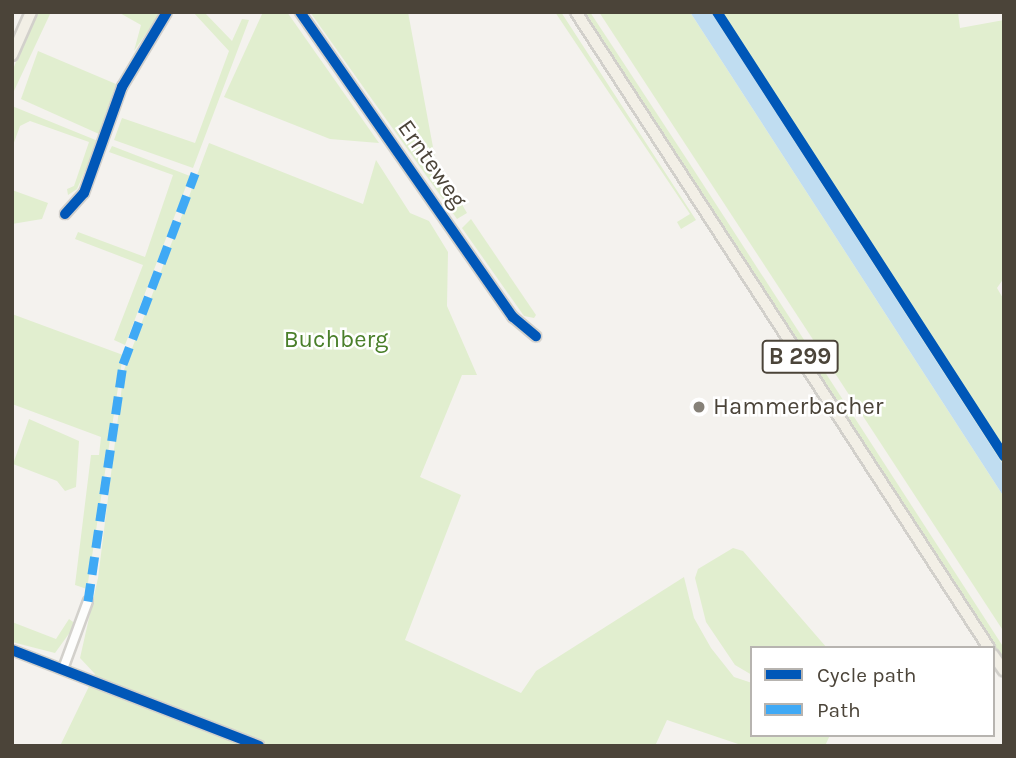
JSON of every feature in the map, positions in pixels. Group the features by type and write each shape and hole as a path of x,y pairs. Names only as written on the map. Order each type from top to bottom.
{"main road":[{"path":"12,55 31,12"},
{"name":"B 299","path":"576,12 988,646"}],"street":[{"path":"65,214 85,193 127,76 167,12"},
{"name":"Ernteweg","path":"300,12 513,317 536,336"},
{"path":"63,669 88,601"},
{"path":"12,650 259,746"}],"green space":[{"path":"35,12 51,12 13,93 12,72"},
{"path":"118,12 161,12 134,51 141,25"},
{"path":"193,12 204,12 232,41 242,19 249,20 193,168 114,140 122,118 195,143 229,51"},
{"path":"263,12 287,12 379,143 330,139 224,97"},
{"path":"310,12 408,12 435,158 467,213 457,219"},
{"path":"555,12 561,12 696,220 681,229 677,222 690,214"},
{"path":"581,12 590,12 686,158 1004,648 1004,661"},
{"path":"599,12 690,12 1004,497 1004,632"},
{"path":"711,12 958,12 960,28 1004,20 1004,278 997,288 1004,300 1004,466"},
{"path":"38,51 116,84 99,134 21,99"},
{"path":"12,106 98,141 77,189 68,195 67,189 74,186 89,142 30,121 20,126 12,148"},
{"name":"Buchberg","path":"209,143 363,204 376,160 410,213 429,221 448,252 447,306 477,375 462,375 420,477 461,495 405,640 521,693 536,671 684,577 694,618 711,648 734,677 750,682 750,737 829,737 825,746 744,746 667,720 655,746 60,746 95,674 80,658 98,578 124,370"},
{"path":"112,146 190,176 125,345 114,340 143,265 75,239 78,232 145,257 173,175 109,152"},
{"path":"12,190 48,203 42,219 12,224"},
{"path":"471,219 536,315 534,318 524,316 462,228"},
{"path":"12,314 123,355 87,589 75,585 91,455 99,455 101,437 12,404"},
{"path":"29,419 79,441 76,487 65,491 57,481 13,464"},
{"path":"733,548 743,551 825,646 750,646 750,674 735,665 706,622 695,578 698,569"},
{"path":"69,619 76,624 55,653 12,642 12,622 56,639"}],"water":[{"path":"690,12 711,12 1004,466 1004,497"}],"waterway":[{"path":"775,115 784,110"}],"marked path":[{"path":"88,601 123,364 195,173"}],"cycle path":[{"path":"65,214 84,193 122,87 167,12"},
{"path":"300,12 513,317 536,336"},
{"path":"717,12 1004,456"},
{"path":"12,650 259,746"}],"place":[{"name":"Hammerbacher","path":"699,407"}]}
